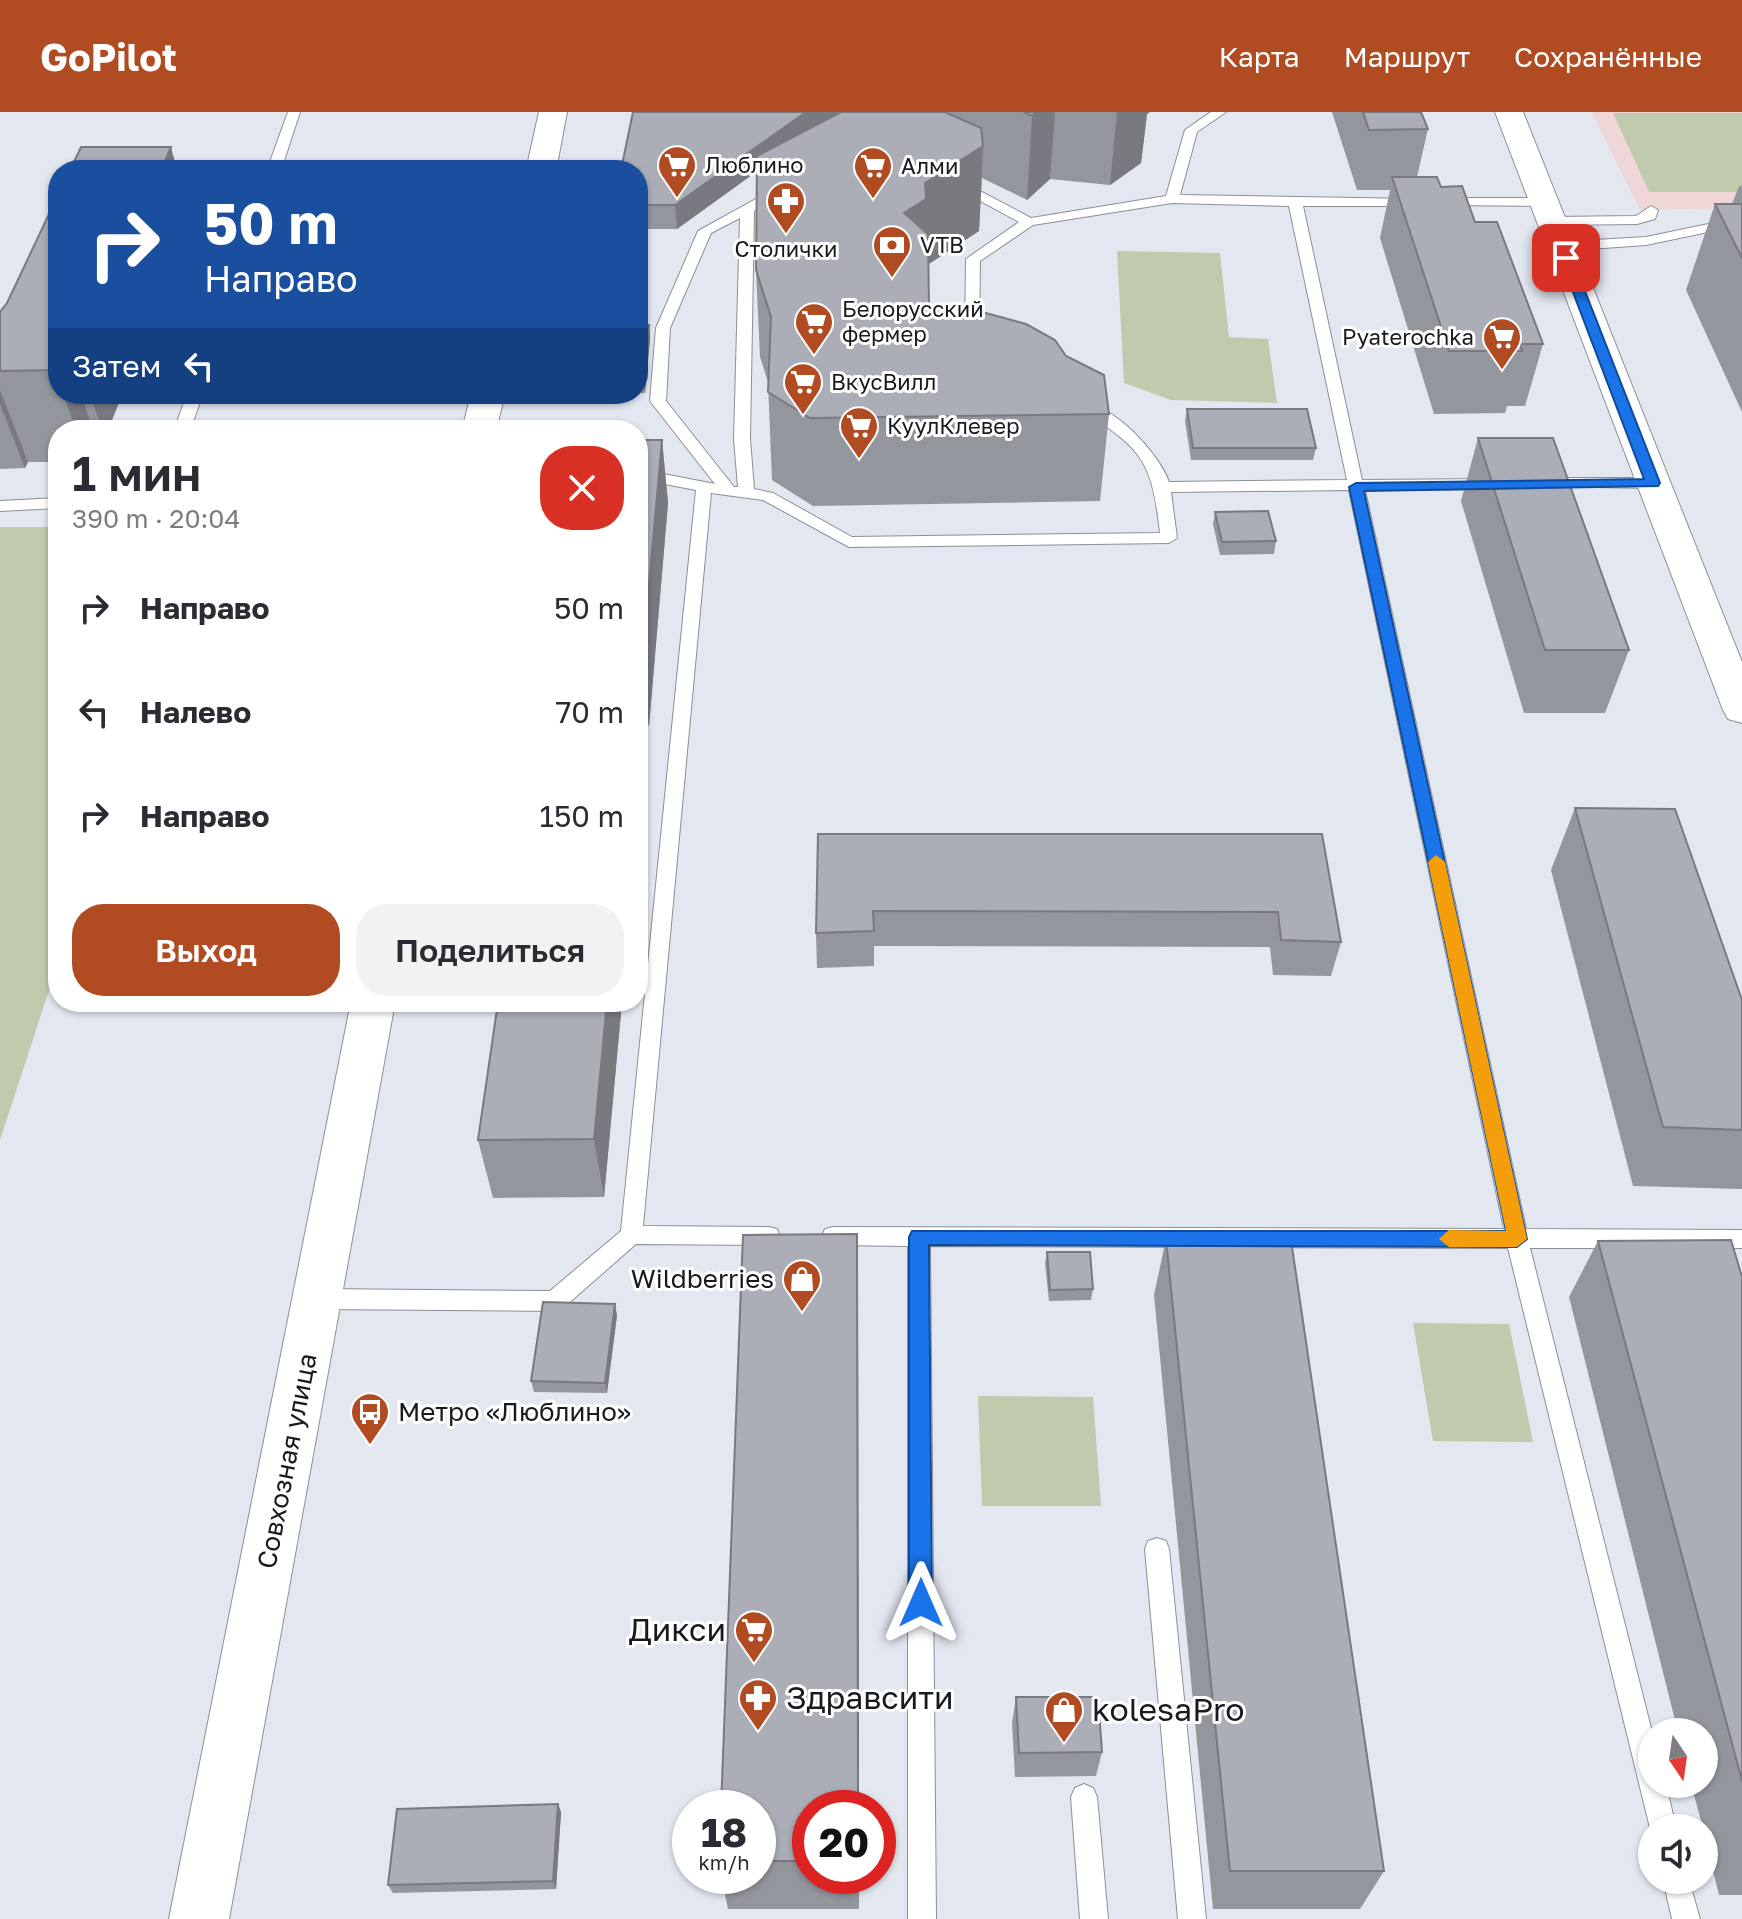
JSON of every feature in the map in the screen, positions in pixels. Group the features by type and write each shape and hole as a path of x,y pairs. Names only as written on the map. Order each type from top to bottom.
{"street":[{"path":"543,160 553,112"},
{"path":"1509,112 1742,710"},
{"name":"Совхозная улица","path":"199,1919 371,1012"}],"lane":[{"path":"277,160 294,112"},
{"path":"1172,199 1191,130 1220,112"},
{"path":"944,178 1029,222"},
{"path":"737,492 658,401 663,328 705,231 789,187"},
{"path":"986,350 972,342 973,259 1029,222 1172,199 1295,202 1552,223 1658,239 1695,231 1715,221 1742,221"},
{"path":"1295,202 1517,1239 1638,1727"},
{"path":"737,492 742,439 747,209"},
{"path":"1552,223 1637,220 1650,216 1651,210"},
{"path":"648,476 767,496 849,542 1169,538 1158,465 1131,436 1069,398"},
{"path":"1163,487 1653,483"},
{"path":"631,1235 704,487"},
{"path":"0,506 48,504"},
{"path":"318,1299 555,1301 631,1235 1742,1239"},
{"path":"919,1237 922,1919"},
{"path":"1157,1549 1192,1919"},
{"path":"1084,1797 1094,1919"},
{"path":"1680,1894 1686,1919"}],"shaded area":[{"path":"1592,112 1742,112 1742,208 1640,210"}],"green space":[{"path":"1613,113 1742,113 1742,192 1649,192"},
{"path":"1117,251 1220,253 1229,337 1268,339 1277,403 1171,400 1124,383"},
{"path":"0,527 48,527 48,994 0,1140"},
{"path":"1413,1323 1509,1324 1533,1442 1433,1441"},
{"path":"978,1396 1093,1397 1101,1506 982,1506"}],"building":[{"name":"Люблино","path":"633,112 806,112 675,205 648,205 648,160 623,160"},
{"path":"841,112 945,112 981,128 983,146 925,183 926,199 904,213 928,234 929,307 971,309 1026,324 1055,340 1066,356 1104,375 1109,414 810,418 768,392 771,317 756,270 757,156"},
{"path":"1363,112 1421,112 1428,129 1369,130"},
{"path":"81,147 171,147 165,160 75,160"},
{"path":"1392,177 1437,177 1441,187 1462,186 1475,222 1497,222 1543,344 1520,344 1522,351 1449,351"},
{"path":"1715,204 1742,204 1742,258"},
{"path":"48,216 48,370 0,371 0,312"},
{"path":"1187,409 1307,409 1316,448 1193,448"},
{"path":"1478,438 1553,438 1629,650 1545,650"},
{"path":"648,440 662,440 648,596"},
{"path":"1268,511 1276,541 1222,542 1215,512"},
{"path":"1575,808 1675,809 1742,1000 1742,1130 1663,1127"},
{"path":"818,834 1322,834 1341,942 1281,940 1278,912 873,911 874,931 816,933"},
{"path":"497,1012 606,1012 594,1139 478,1140"},
{"path":"857,1234 858,1790 792,1790 792,1861 776,1861 776,1790 722,1790 743,1235"},
{"path":"1166,1239 1291,1240 1384,1871 1230,1871"},
{"path":"1731,1240 1742,1277 1742,1781 1598,1241"},
{"path":"1047,1252 1090,1252 1093,1289 1050,1290"},
{"path":"543,1302 615,1304 605,1383 531,1381"},
{"path":"1016,1697 1098,1697 1102,1752 1019,1753"},
{"path":"558,1804 553,1881 388,1885 397,1809"}],"slow traffic":[{"path":"1436,862 1517,1239 1449,1239"}],"place":[{"name":"Люблино","path":"677,199"},
{"name":"Алми","path":"873,200"},
{"name":"Столички","path":"786,235"},
{"name":"VTB","path":"892,279"},
{"name":"Белорусский фермер","path":"814,356"},
{"name":"Pyaterochka","path":"1502,371"},
{"name":"ВкусВилл","path":"803,416"},
{"name":"КуулКлевер","path":"859,460"},
{"name":"Wildberries","path":"802,1313"},
{"name":"Метро «Люблино»","path":"370,1446"},
{"name":"Дикси","path":"754,1664"},
{"name":"Здравсити","path":"758,1732"},
{"name":"kolesaPro","path":"1064,1744"}],"route":[{"path":"921,1603 919,1237 1517,1239 1356,487 1653,483 1566,258"}]}
